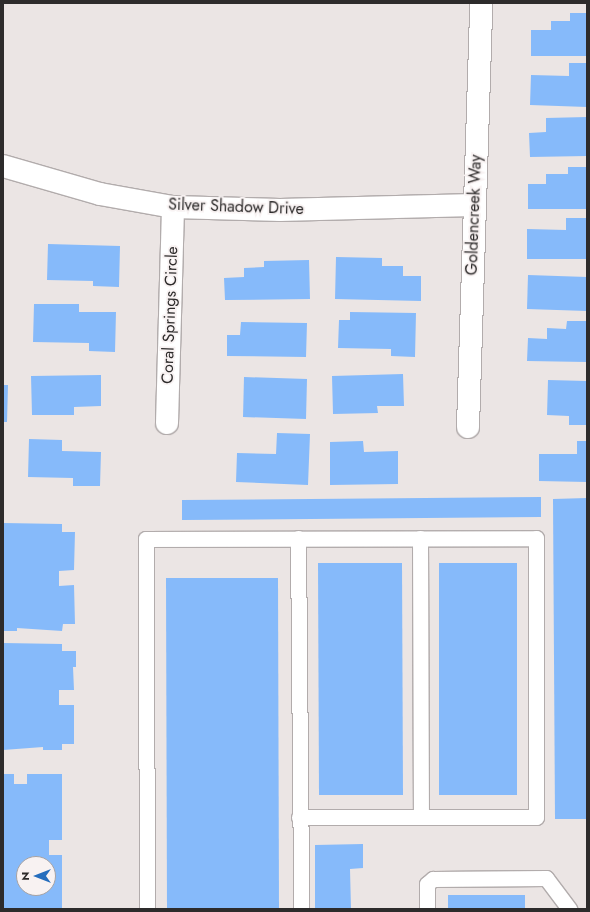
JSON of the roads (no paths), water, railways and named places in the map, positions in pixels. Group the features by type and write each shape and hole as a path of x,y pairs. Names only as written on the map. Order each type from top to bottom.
{"street":[{"name":"Goldencreek Way","path":"468,427 481,3"},
{"name":"Silver Shadow Drive","path":"3,166 100,194 174,207 280,210 474,205"},
{"name":"Coral Springs Circle","path":"167,423 174,207"}],"lane":[{"path":"298,538 299,817 301,909"},
{"path":"420,538 421,817"},
{"path":"147,909 146,539 536,538 536,817 299,817"},
{"path":"427,909 427,884 433,879 546,878 569,909"}]}
